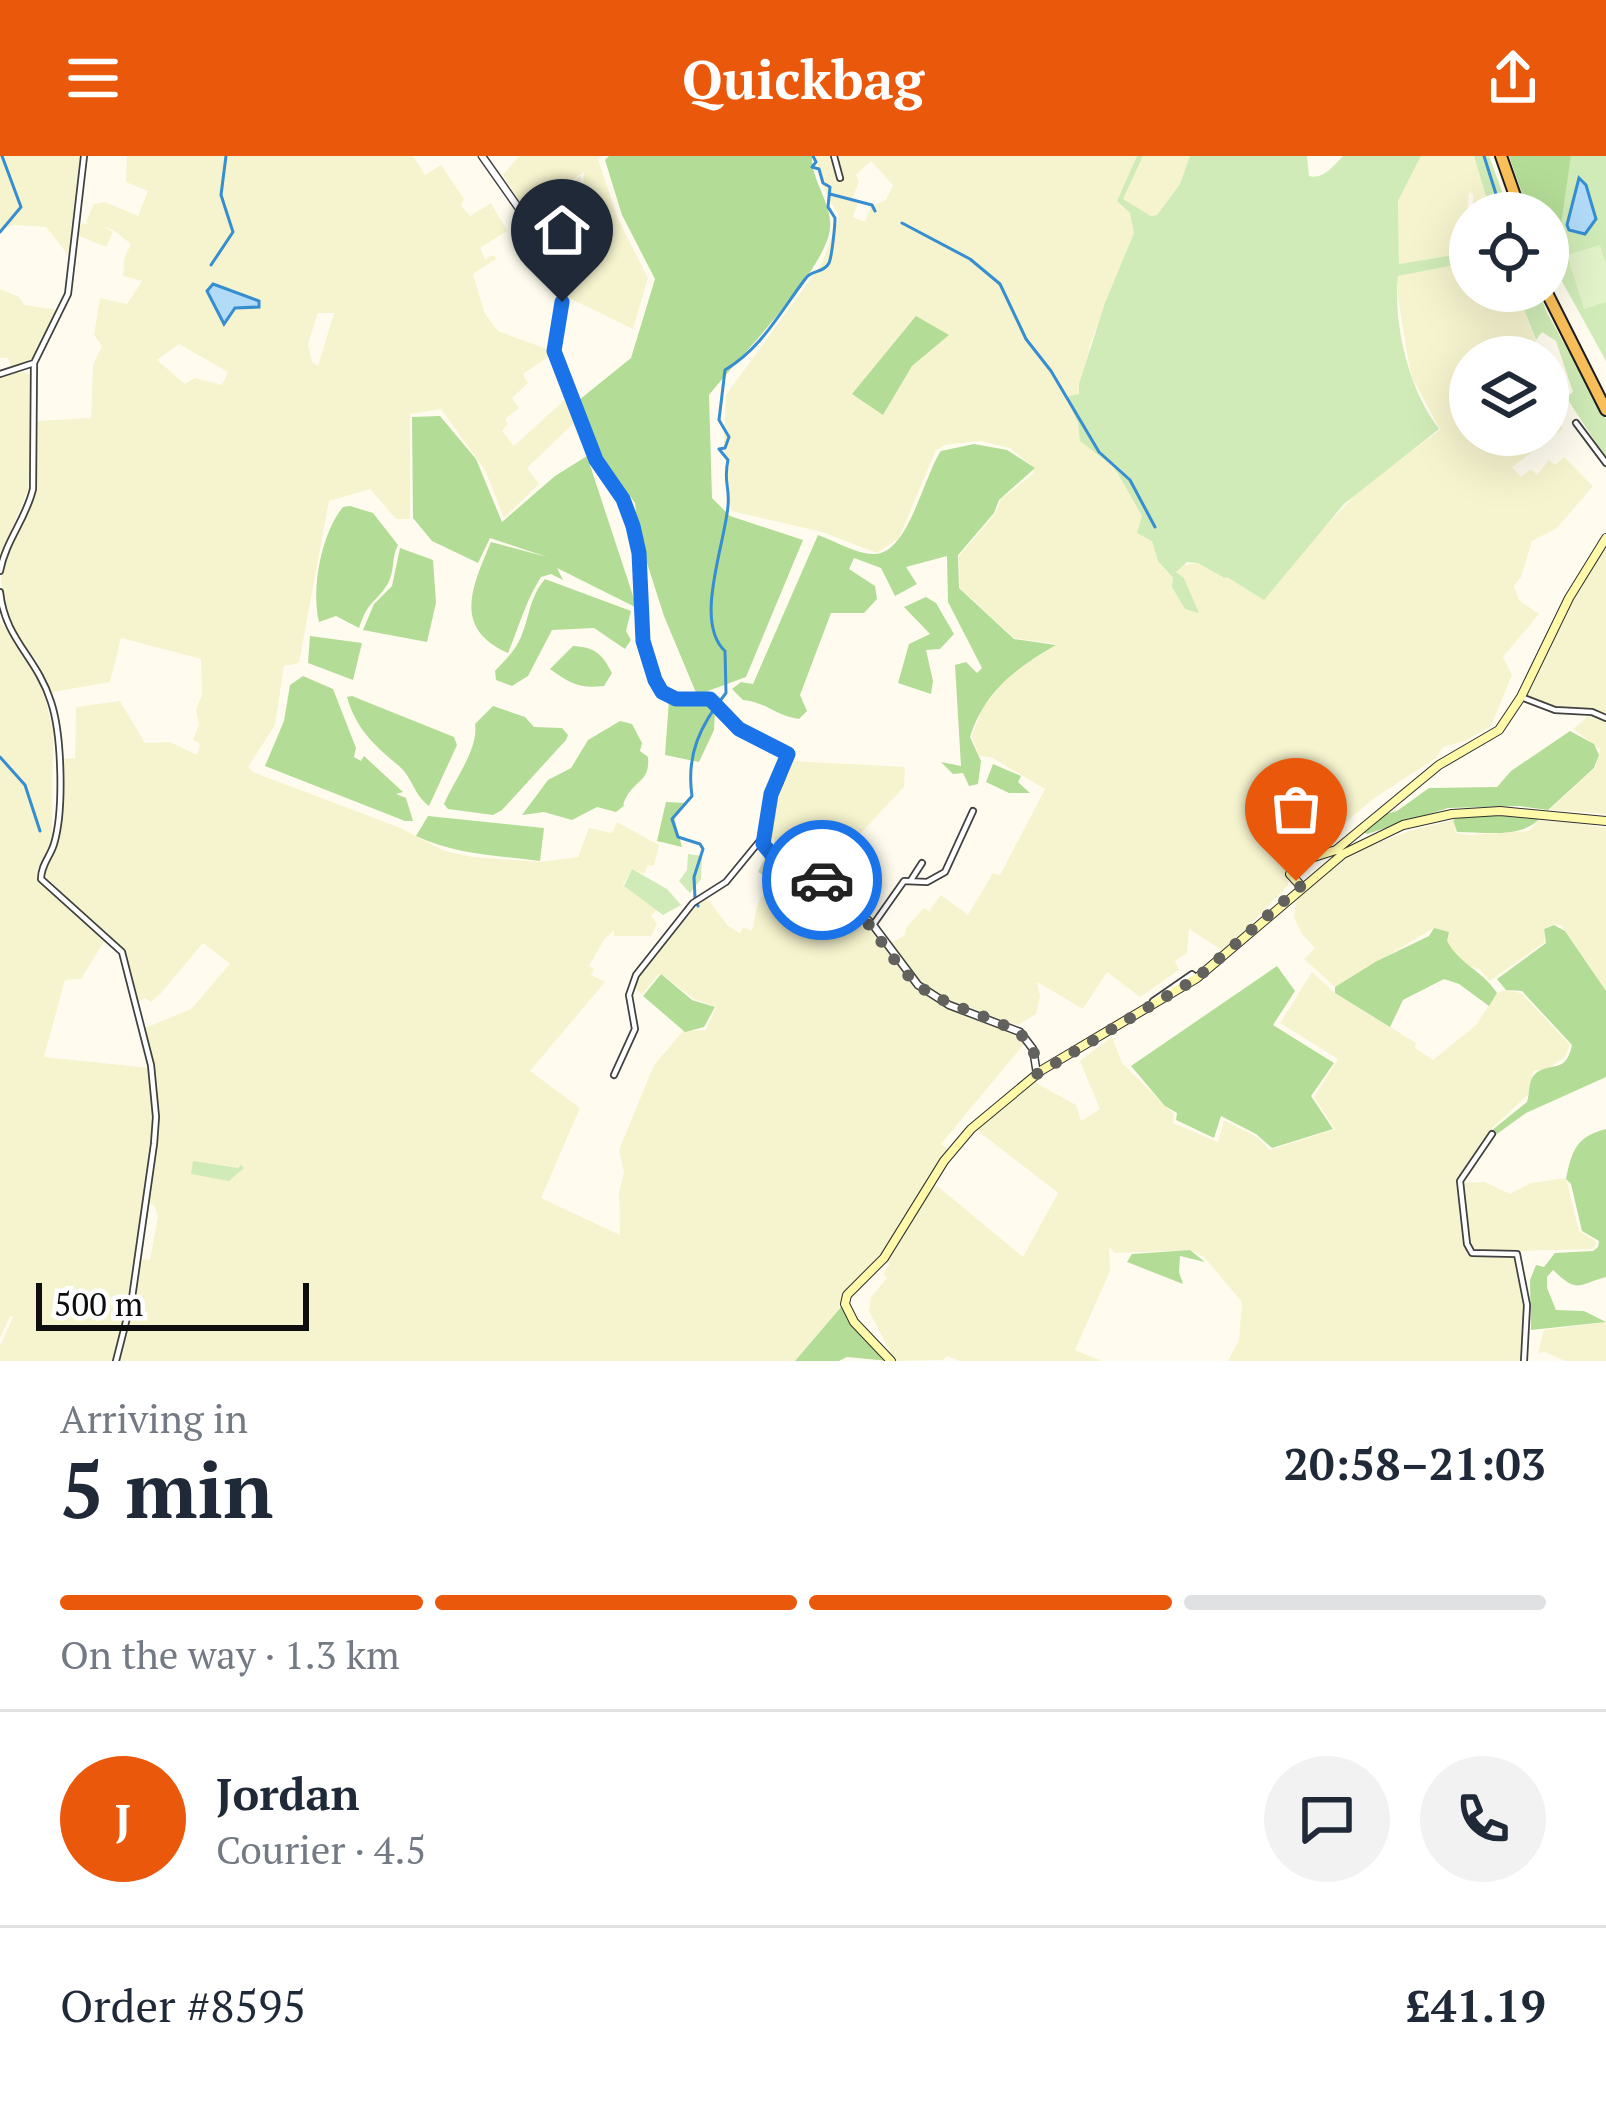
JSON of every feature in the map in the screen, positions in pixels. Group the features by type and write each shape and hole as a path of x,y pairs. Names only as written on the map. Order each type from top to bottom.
{"highway":[{"path":"1498,156 1511,192"},
{"path":"1557,312 1606,410"},
{"path":"1565,312 1606,395"}],"main road":[{"path":"1301,886 1290,874 1295,863 1336,850 1439,765 1490,739 1521,697 1569,598 1606,538"},
{"path":"891,1361 854,1322 844,1304 847,1295 889,1252 956,1145 1040,1072 1197,978 1301,886 1371,838 1433,817 1500,811 1606,821"}],"street":[{"path":"0,572 12,531 28,508 32,490 34,363 68,294 84,156"},
{"path":"482,156 521,212 558,281 562,302 554,351 596,460 623,499 633,526 639,553 643,641 655,680 670,697 716,703 726,720 788,754 771,794 763,837 768,853"},
{"path":"834,156 840,178"},
{"path":"0,374 34,363"},
{"path":"1576,423 1606,463"},
{"path":"0,592 4,621 36,666 53,706 58,742 57,825 41,879 122,952 151,1065 154,1144 132,1298 116,1361"},
{"path":"1521,697 1555,710 1592,712 1606,718"},
{"path":"873,925 904,881 927,881 946,872 973,812"},
{"path":"614,1075 635,1029 629,995 636,975 693,903 726,882 763,837"},
{"path":"751,851 768,853 827,883 873,925 918,985 962,1011 1013,1028 1030,1043 1040,1072"},
{"path":"911,880 922,863"},
{"path":"1492,1134 1460,1185 1467,1244 1472,1253 1517,1254 1527,1305 1524,1361"}],"shaded area":[{"path":"0,156 80,156 68,255 46,227 14,225 0,230"},
{"path":"127,156 413,156 425,175 441,165 470,216 491,203 507,231 480,248 485,259 494,255 496,259 473,274 485,314 498,331 547,349 551,355 523,374 528,383 512,398 519,408 505,419 508,424 502,431 514,446 570,395 577,420 527,468 539,484 504,518 485,470 441,409 410,414 410,519 396,519 370,489 329,501 299,663 284,666 275,725 248,767 398,827 445,851 473,857 540,862 578,857 589,828 612,833 617,822 659,845 654,866 648,865 644,874 632,869 623,885 657,910 651,916 657,924 651,936 614,936 614,930 604,940 589,966 594,969 591,975 605,982 530,1071 580,1108 541,1198 620,1235 619,1192 624,1173 619,1150 654,1065 683,1031 706,1030 716,1007 694,999 660,973 642,994 633,987 643,966 706,897 728,926 740,933 743,927 752,931 768,884 797,896 810,875 874,930 919,990 956,1012 1014,1031 1025,1043 941,1144 948,1149 888,1246 847,1289 838,1310 795,1361 117,1361 140,1259 150,1260 158,1216 148,1202 159,1115 145,1028 191,1009 230,964 203,943 151,1002 145,998 135,1004 133,975 123,951 43,874 56,844 60,759 75,758 76,707 120,701 145,743 170,742 197,755 200,744 193,740 202,695 201,659 121,638 110,682 53,692 55,703 38,663 7,622 1,580 2,566 31,505 37,421 91,418 93,365 102,346 94,335 100,298 127,304 142,281 123,276 131,244 113,230 100,225 113,232 106,247 77,235 79,225 89,223 94,204 105,202 138,216 148,191 126,182","holes":["318,313 334,313 318,366 312,362 308,344","179,344 228,372 222,385 195,378 185,384 157,360"]},
{"path":"519,156 601,156 598,159 618,219 648,278 633,329 567,297 561,282 590,264 580,228 584,172 526,211 503,175"},
{"path":"815,156 1137,156 1117,201 1130,213 1134,233 1090,345 1079,395 1067,397 1086,444 1114,467 1142,516 1158,561 1173,579 1185,609 1198,612 1184,578 1176,572 1178,566 1198,563 1223,578 1318,534 1365,485 1440,430 1412,377 1398,276 1449,266 1449,312 1525,312 1534,336 1449,336 1449,456 1527,456 1512,467 1521,477 1531,469 1537,475 1549,460 1555,465 1564,457 1593,486 1557,528 1532,541 1514,586 1519,600 1539,614 1503,657 1512,675 1491,726 1443,747 1436,758 1373,799 1326,841 1329,847 1289,861 1288,885 1229,947 1223,951 1189,929 1187,953 1175,961 1179,970 1140,997 1107,972 1083,1009 1037,982 1036,1014 1018,1025 949,1002 914,976 889,944 905,935 924,908 929,911 941,895 968,915 993,873 1000,875 1045,789 991,757 979,756 972,736 983,707 1008,676 1057,644 1014,638 960,588 959,556 995,514 1001,499 1033,474 1034,468 1010,448 980,441 936,450 899,538 877,553 822,532 731,511 724,440 726,395 822,263 839,216 824,190","holes":["871,161 893,185 886,200 871,206 865,222 853,217 858,203 852,199 859,182 856,175","949,335 912,366 884,414 853,395"]},
{"path":"1143,156 1190,156 1180,184 1157,215 1122,199"},
{"path":"1421,156 1474,156 1485,192 1449,192 1449,256 1399,264 1398,201"},
{"path":"581,176 569,226 576,232 585,263 558,278 553,258 529,216"},
{"path":"0,289 19,297 24,305 59,310 33,361 12,369 8,358 0,358"},
{"path":"20,372 34,379 28,490 0,557 0,376"},
{"path":"1606,549 1606,814 1549,810 1596,767 1600,749 1573,729 1591,714 1527,696 1584,576"},
{"path":"0,622 39,678 53,728 52,839 36,872 60,901 105,940 81,979 65,980 44,1057 149,1068 151,1077 153,1137 133,1272 113,1361 0,1361 0,1346 13,1317 0,1338"},
{"path":"792,761 905,767 904,787 857,837 812,837 804,830 790,851 783,850 766,830 771,800"},
{"path":"1540,818 1606,828 1606,991 1562,926 1555,924 1544,928 1545,942 1490,981 1479,969 1464,965 1434,928 1335,987 1304,959 1315,948 1294,917 1297,897 1321,874 1357,851 1453,820 1456,833 1469,835 1529,831"},
{"path":"1312,972 1335,993 1416,1043 1415,1048 1433,1060 1476,1025 1497,993 1506,990 1521,993 1570,1045 1565,1057 1549,1068 1533,1071 1529,1094 1490,1130 1458,1183 1467,1255 1514,1256 1525,1319 1522,1361 1228,1361 1239,1340 1242,1302 1204,1257 1190,1250 1115,1253 1109,1247 1110,1271 1075,1350 1102,1361 960,1361 947,1356 895,1361 869,1311 871,1297 887,1278 883,1274 890,1264 885,1260 926,1198 936,1185 1023,1257 1058,1193 977,1130 1033,1081 1076,1105 1081,1121 1100,1109 1080,1061 1112,1037 1122,1063 1174,1114 1173,1123 1218,1142 1224,1120 1257,1137 1270,1150 1335,1129 1314,1097 1338,1059 1280,1023"},
{"path":"1566,1178 1579,1231 1597,1242 1593,1249 1474,1252 1470,1247 1463,1183 1485,1182 1510,1194 1531,1183"},
{"path":"1606,1322 1606,1361 1565,1361 1538,1353 1544,1330"}],"green space":[{"path":"609,156 812,156 830,220 825,247 813,267 709,395 712,498 730,516 803,540 746,677 697,695 664,616 639,538 635,503 598,451 579,400 631,358 655,279 622,215 605,160"},
{"path":"1137,156 1143,156 1123,199 1151,216 1157,215 1180,184 1190,156 1307,156 1309,176 1314,177 1343,156 1421,156 1398,201 1399,264 1449,256 1449,266 1398,276 1398,315 1419,396 1439,429 1344,504 1264,600 1227,577 1187,562 1176,572 1184,578 1199,613 1185,609 1152,541 1137,533 1142,516 1114,467 1080,441 1066,397 1079,394 1105,303 1134,233 1130,213 1117,201"},
{"path":"1474,156 1489,156 1502,192 1485,192"},
{"path":"1509,156 1571,156 1566,192 1522,192"},
{"path":"1571,156 1606,156 1606,361 1569,294 1569,192 1565,192"},
{"path":"1600,245 1606,264 1606,302 1584,309 1569,254"},
{"path":"1525,312 1547,312 1560,336 1542,332 1534,336"},
{"path":"916,316 949,335 912,366 883,415 852,394"},
{"path":"1569,352 1606,419 1606,458 1569,402 1573,392"},
{"path":"440,416 476,459 502,522 555,476 587,456 637,608 557,568 563,580 551,574 541,577 508,653 490,643 473,619 471,605 491,542 547,557 490,538 478,563 432,541 413,518 412,417"},
{"path":"974,444 1007,450 1035,468 999,500 994,513 958,555 959,588 1014,639 1056,645 1015,672 984,706 970,737 981,761 978,784 969,786 963,773 953,774 941,762 961,766 955,665 966,662 977,673 982,668 948,602 947,556 906,567 917,584 895,596 881,568 854,558 849,569 875,586 877,599 864,613 831,613 800,695 807,711 799,719 743,700 732,689 741,682 753,684 818,535 860,552 886,551 906,528 941,451"},
{"path":"350,506 373,513 398,545 389,580 359,628 336,616 319,622 317,609 324,547 335,518"},
{"path":"400,548 433,560 436,603 427,642 363,630 374,604 392,586"},
{"path":"545,579 631,611 626,631 631,640 625,649 594,628 552,630 528,676 512,686 496,680 495,671 519,642"},
{"path":"926,597 936,603 954,634 940,649 926,650 931,694 898,683 909,644 930,634 904,607"},
{"path":"310,636 362,643 353,680 308,663"},
{"path":"573,646 597,652 605,660 612,673 604,686 574,684 550,669"},
{"path":"303,676 333,689 356,748 354,757 361,761 364,756 403,792 396,794 406,798 413,821 265,766 284,721 290,685"},
{"path":"347,697 454,737 457,745 429,806 403,770 361,727"},
{"path":"669,700 706,703 715,709 714,730 699,762 665,755"},
{"path":"493,706 525,717 534,727 562,728 566,740 502,810 493,815 448,809 444,804 470,754 475,724"},
{"path":"620,721 632,724 642,743 640,751 648,757 645,775 624,806 616,812 597,807 572,820 544,812 522,815 548,780 571,768 588,740"},
{"path":"1570,731 1594,744 1599,755 1594,768 1548,810 1448,808 1367,834 1362,831 1377,816 1397,811 1429,788 1497,787 1511,771"},
{"path":"993,764 1021,776 1018,782 1030,793 1009,793 986,782"},
{"path":"666,802 686,803 674,817 682,847 657,841"},
{"path":"428,816 544,828 540,861 461,851 416,836"},
{"path":"1458,818 1540,818 1523,829 1502,833 1457,832 1453,820"},
{"path":"688,854 702,856 701,879 690,893 679,881 687,870"},
{"path":"766,855 810,875 798,893 766,881 758,872"},
{"path":"632,869 667,889 681,905 663,915 624,886"},
{"path":"1554,925 1565,931 1606,991 1606,1077 1526,1113 1494,1136 1491,1131 1527,1102 1533,1077 1562,1064 1572,1045 1522,991 1506,990 1497,979 1546,943 1544,929"},
{"path":"1434,928 1449,932 1452,949 1497,993 1489,1006 1444,979 1403,1000 1390,1027 1335,993 1335,987 1429,936"},
{"path":"1277,966 1295,991 1273,1025 1334,1063 1311,1096 1333,1129 1272,1148 1221,1116 1214,1138 1176,1120 1177,1113 1165,1106 1131,1066"},
{"path":"661,974 692,1000 715,1007 704,1027 685,1032 643,996"},
{"path":"1606,1129 1606,1277 1574,1285 1553,1270 1547,1288 1556,1310 1584,1311 1606,1322 1531,1330 1530,1280 1536,1265 1544,1267 1555,1253 1598,1247 1599,1241 1582,1231 1566,1179 1577,1146"},
{"path":"193,1161 244,1168 229,1181 191,1174"},
{"path":"1190,1250 1205,1262 1180,1256 1183,1284 1127,1262 1132,1254"},
{"path":"841,1307 889,1361 847,1357 795,1361"}],"water":[{"path":"1579,178 1586,185 1596,219 1585,234 1569,230"},
{"path":"213,284 259,301 259,307 235,308 224,324 207,291"}],"waterway":[{"path":"0,232 21,207 2,156"},
{"path":"211,265 233,232 221,195 226,156"},
{"path":"695,898 694,877 703,849 678,837 672,819 692,796 691,767 697,741 726,693 725,651 716,638 711,603 728,506 728,460 719,449 725,448 729,437 719,420 725,370 760,340 808,275 829,263 835,218 828,207 830,187 823,183 819,169 812,167 813,156"},
{"path":"1484,156 1495,192"},
{"path":"830,194 872,205 875,211"},
{"path":"902,223 970,259 1000,284 1026,339 1051,371 1099,452 1130,480 1155,527"},
{"path":"0,757 25,785 40,831"}],"way so far":[{"path":"822,880 873,925 918,985 962,1011 1020,1032 1033,1049 1037,1074 1197,978 1301,886 1296,881"}],"route":[{"path":"562,302 554,351 596,460 623,499 633,526 639,553 643,641 655,680 662,692 676,699 710,699 726,720 788,754 771,794 764,849 822,880"}]}
